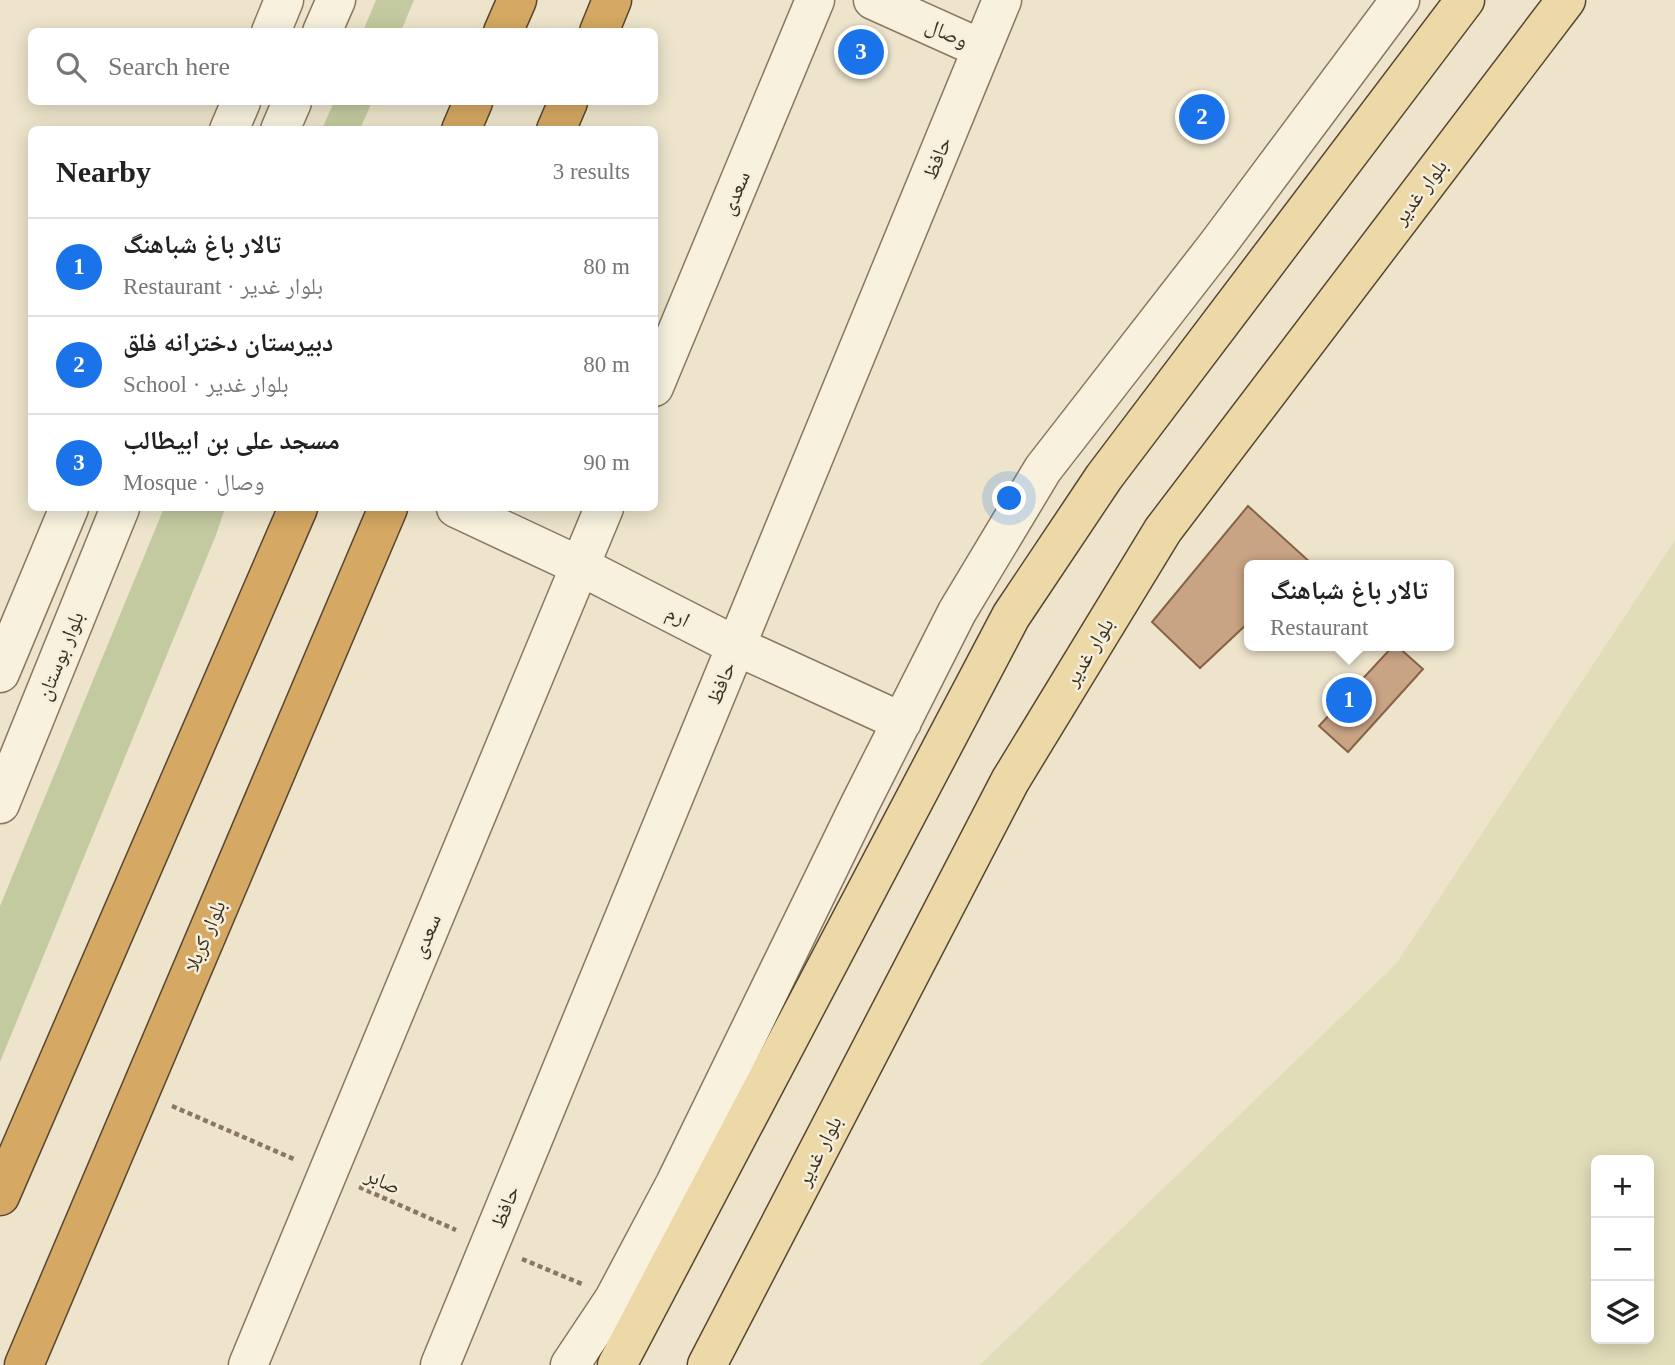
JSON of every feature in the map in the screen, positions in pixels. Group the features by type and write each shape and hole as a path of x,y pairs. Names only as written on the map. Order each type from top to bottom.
{"highway":[{"path":"505,28 517,0"},
{"path":"601,28 612,0"},
{"path":"463,126 472,105"},
{"path":"558,126 567,105"},
{"path":"0,1196 297,511"},
{"name":"بلوار کربلا","path":"24,1365 387,511"}],"main road":[{"path":"617,1365 1011,616 1104,477 1465,0"},
{"name":"بلوار غدیر","path":"707,1365 1010,781 1163,530 1566,0"}],"street":[{"path":"273,28 284,0"},
{"path":"324,28 336,0"},
{"name":"سعدی","path":"658,377 815,0"},
{"name":"وصال","path":"873,0 982,49"},
{"name":"حافظ","path":"440,1365 1002,0"},
{"path":"570,1365 614,1299 675,1184 957,612 1043,470 1210,255 1400,0"},
{"path":"231,126 240,105"},
{"path":"282,126 291,105"},
{"path":"0,673 68,511"},
{"name":"بلوار بوستان","path":"0,804 119,511"},
{"name":"ارم","path":"462,511 580,566 737,646 901,722"},
{"name":"سعدی","path":"248,1365 603,511"}],"path":[{"name":"صابر","path":"139,1091 614,1299"}],"shaded area":[{"path":"1675,540 1675,1365 980,1365 1396,964"}],"green space":[{"path":"376,0 414,0 402,28 364,28"},
{"path":"333,105 371,105 361,126 323,126"},
{"path":"163,511 224,511 0,1062 0,906"}],"building":[{"path":"1248,506 1308,560 1244,560 1244,627 1200,668 1152,622"},
{"path":"1388,651 1403,651 1423,669 1348,752 1319,726"}],"place":[{"name":"مسجد علی بن ابیطالب","path":"861,52"},
{"name":"دبیرستان دخترانه فلق","path":"1202,117"},
{"name":"تالار باغ شباهنگ","path":"1349,700"}]}
